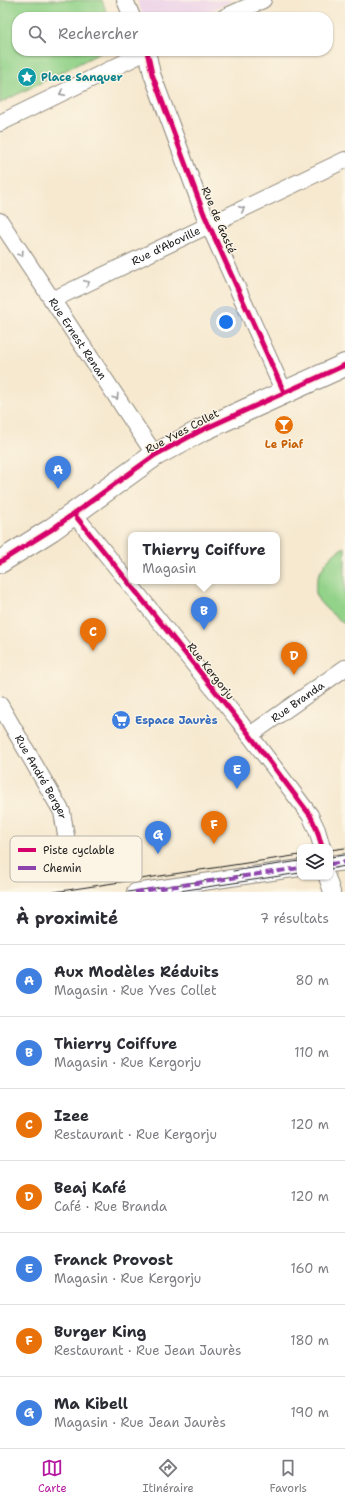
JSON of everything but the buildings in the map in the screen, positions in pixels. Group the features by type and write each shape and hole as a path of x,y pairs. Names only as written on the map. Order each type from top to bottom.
{"main road":[{"name":"Rue Yves Collet","path":"0,562 51,530 155,455 200,431 345,365"}],"street":[{"path":"125,0 130,12"},
{"path":"235,12 263,0"},
{"path":"0,123 137,56"},
{"name":"Rue de Gasté","path":"148,56 152,74 209,225 284,392"},
{"name":"Rue d'Aboville","path":"52,300 345,160"},
{"name":"Rue Ernest Renan","path":"0,221 155,455"},
{"name":"Rue Kergorju","path":"74,514 128,582"},
{"name":"Rue Kergorju","path":"130,584 250,735 310,815 321,844"},
{"name":"Rue Branda","path":"250,735 345,668"},
{"name":"Rue André Berger","path":"0,705 62,812 66,836"},
{"path":"333,864 345,862"},
{"path":"135,892 297,868"},
{"path":"328,880 332,892"}],"shaded area":[{"path":"137,0 234,0 209,12 141,12"}],"green space":[{"name":"Place Sanquer","path":"0,0 102,0 106,12 12,12 12,56 94,56 0,103"},
{"path":"345,547 345,624 319,601 316,594 316,586 318,578 327,562 339,550"}],"tram line":[{"path":"333,850 345,848"},
{"path":"142,879 297,855"},
{"path":"333,857 345,855"},
{"path":"233,871 297,861"},
{"path":"333,868 345,866"},
{"path":"173,892 297,873"},
{"path":"128,892 243,875"},
{"path":"54,892 120,882"}],"marked path":[{"path":"333,864 345,862"},
{"path":"135,892 297,868"}],"cycle path":[{"path":"148,56 152,74 204,214 284,392"},
{"path":"0,562 51,530 155,455 200,431 345,365"},
{"path":"74,514 128,582"},
{"path":"130,584 239,721 310,815 321,844"}],"place":[{"name":"Place Sanquer","path":"27,77"},
{"name":"Le Piaf","path":"284,425"},
{"name":"Aux Modèles Réduits","path":"58,489"},
{"name":"Thierry Coiffure","path":"204,630"},
{"name":"Izee","path":"93,651"},
{"name":"Beaj Kafé","path":"294,675"},
{"name":"Espace Jaurès","path":"121,720"},
{"name":"Franck Provost","path":"237,789"},
{"name":"Burger King","path":"214,844"},
{"name":"Ma Kibell","path":"158,854"}]}
